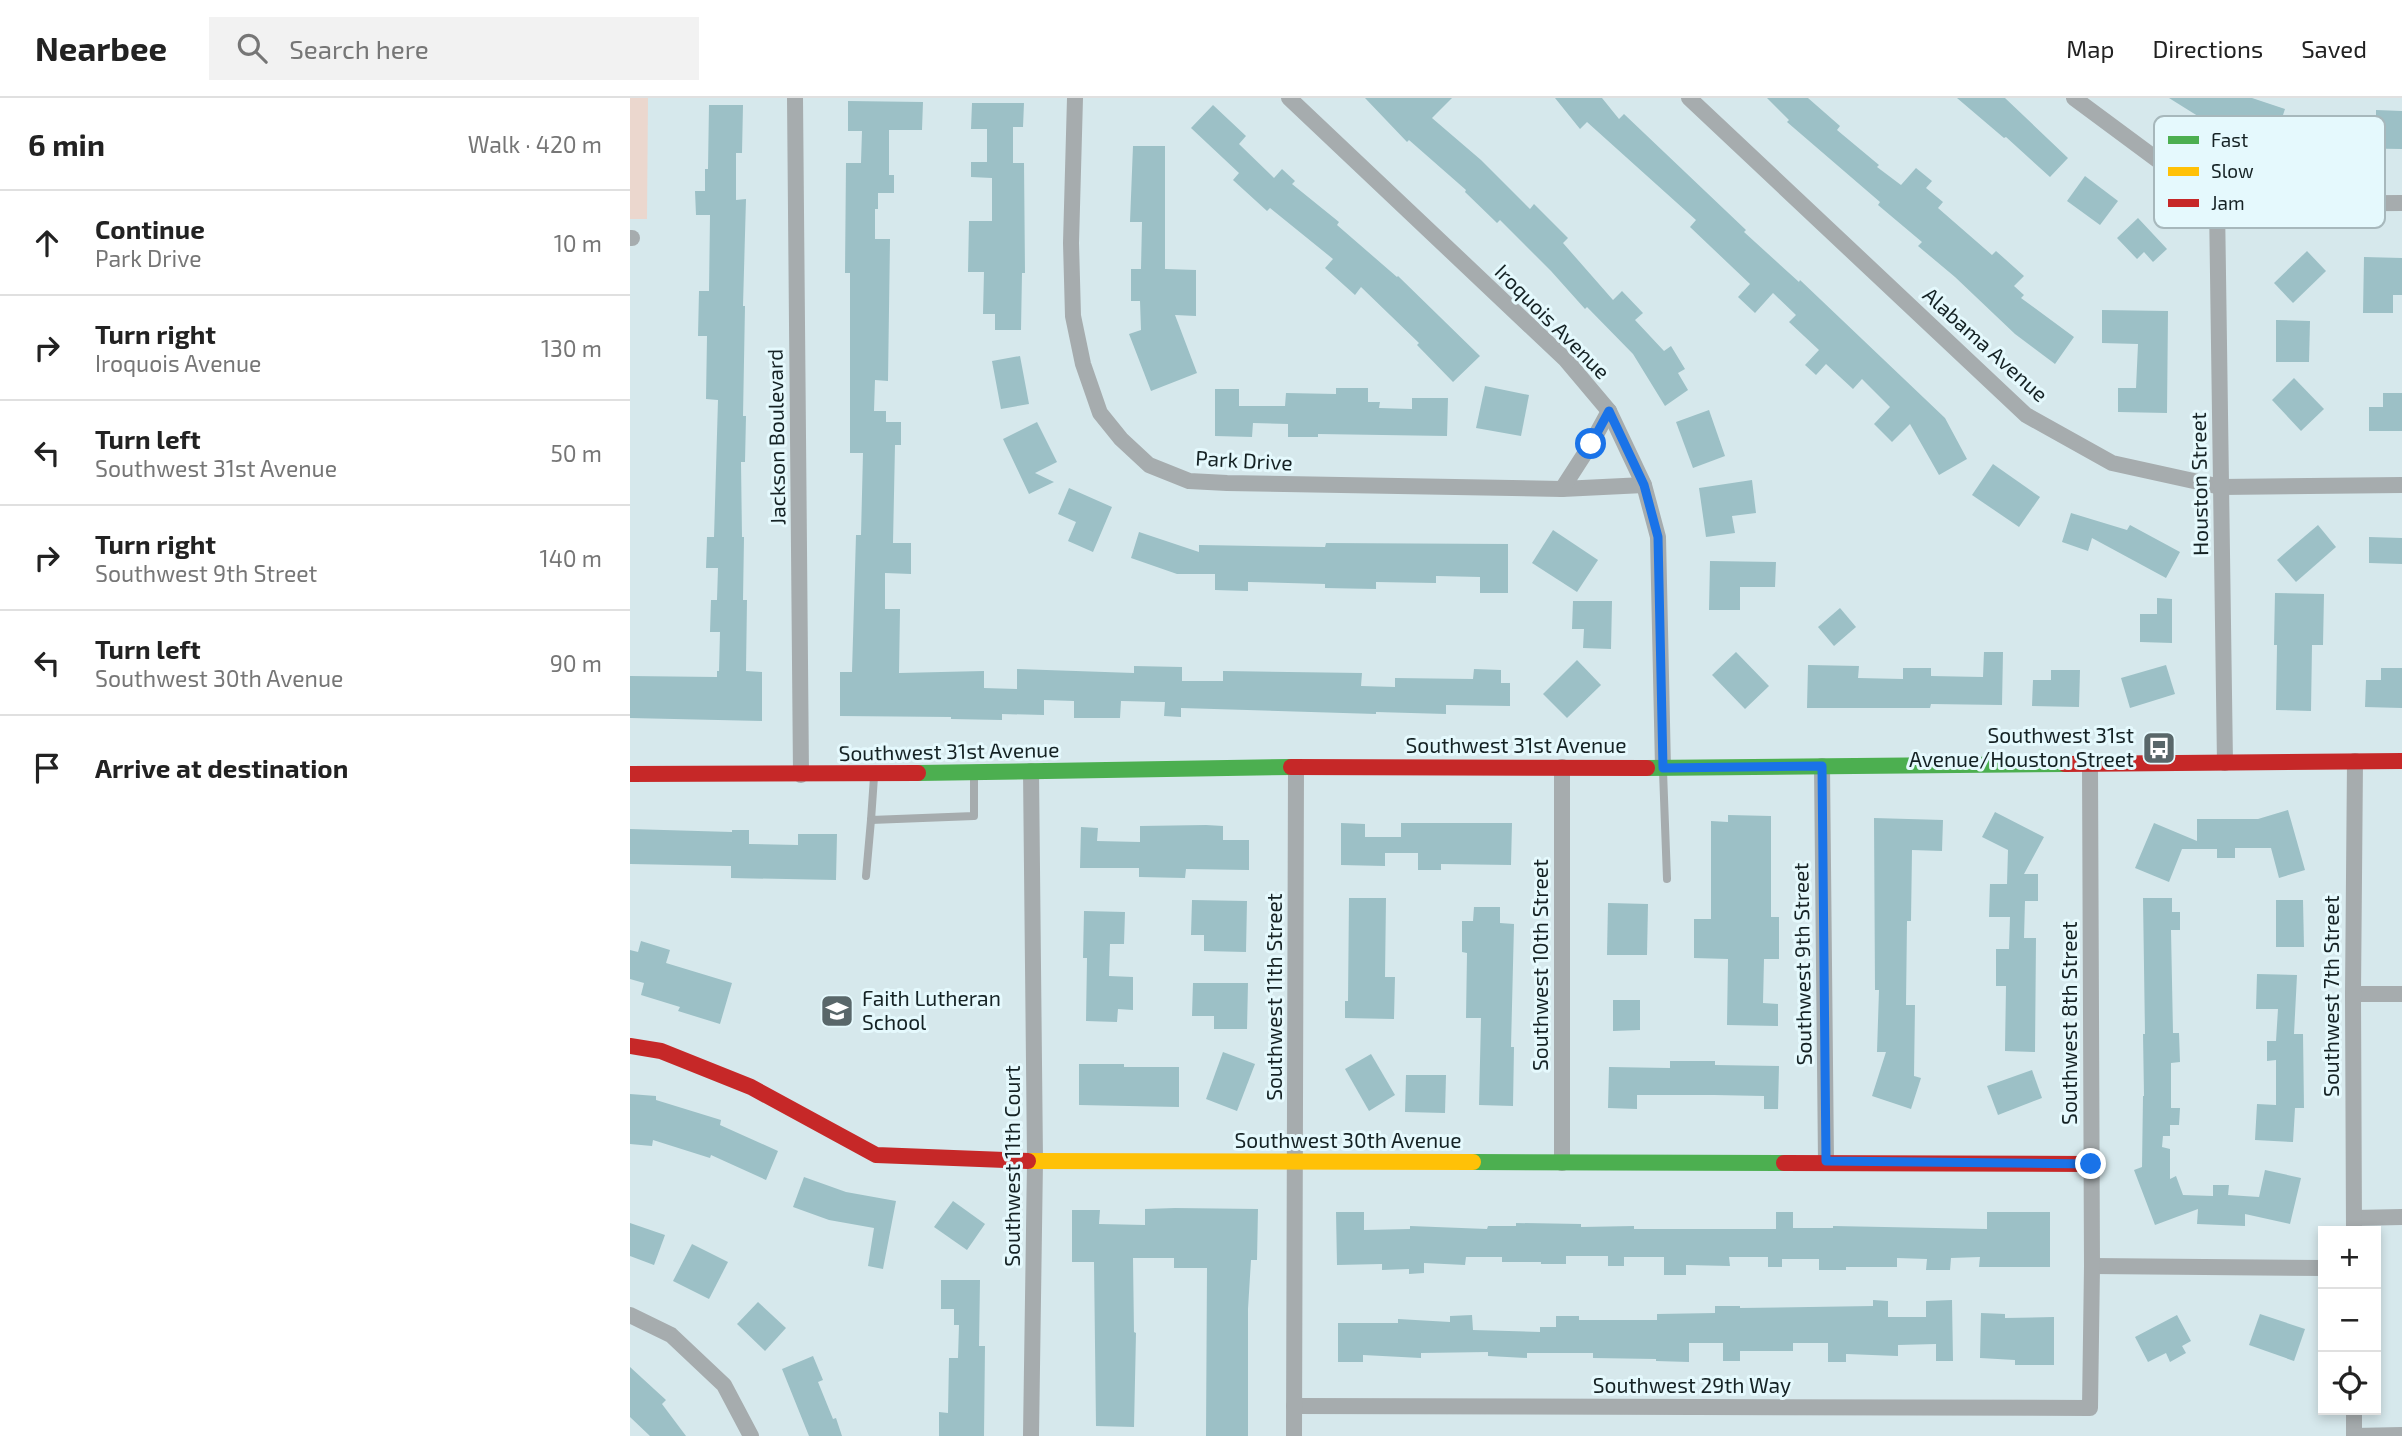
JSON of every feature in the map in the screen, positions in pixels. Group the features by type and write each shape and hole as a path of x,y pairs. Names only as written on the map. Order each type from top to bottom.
{"main road":[{"name":"Southwest 31st Avenue","path":"630,774 801,775 1296,767 1663,768 2402,761"},
{"name":"Southwest 30th Avenue","path":"630,1046 661,1051 751,1087 876,1155 1035,1161 1826,1161 2091,1164"}],"street":[{"name":"Jackson Boulevard","path":"795,98 801,775"},
{"name":"Park Drive","path":"1075,98 1071,243 1073,316 1083,364 1100,413 1121,439 1149,465 1189,481 1227,483 1563,489 1644,485"},
{"name":"Iroquois Avenue","path":"1289,98 1566,360 1609,411 1644,485 1658,537 1663,768"},
{"name":"Alabama Avenue","path":"1689,98 2026,415 2112,463 2221,487 2402,485"},
{"path":"2074,98 2154,157"},
{"name":"Houston Street","path":"2217,228 2225,762"},
{"path":"1563,489 1609,411"},
{"name":"Southwest 7th Street","path":"2354,1224 2355,761"},
{"name":"Southwest 8th Street","path":"2090,764 2090,1408"},
{"name":"Southwest 9th Street","path":"1822,766 1826,1161"},
{"name":"Southwest 11th Street","path":"1294,1436 1296,767"},
{"name":"Southwest 10th Street","path":"1562,767 1562,1163"},
{"name":"Southwest 11th Court","path":"1031,771 1035,1161 1031,1436"},
{"path":"2353,994 2402,994"},
{"path":"2354,1224 2402,1217"},
{"path":"2092,1266 2318,1268"},
{"path":"630,1315 671,1335 724,1385 751,1436"},
{"name":"Southwest 29th Way","path":"1294,1406 2090,1408"},
{"path":"2354,1415 2354,1436 2402,1435"}],"lane":[{"path":"1663,768 1667,878"},
{"path":"871,820 974,816 974,772"},
{"path":"866,876 874,774"}],"shaded area":[{"path":"630,98 648,98 647,219 630,219"}],"building":[{"path":"1365,98 1452,98 1432,118 1481,160 1530,209 1534,204 1568,238 1563,243 1613,300 1622,291 1643,313 1635,320 1664,351 1671,346 1685,369 1678,373 1688,390 1665,406 1633,354 1587,307 1585,309 1500,220 1497,223 1466,190 1409,140 1407,142"},
{"path":"1555,98 1602,98 1619,119 1624,114 1746,230 1744,232 1799,282 1800,280 1945,418 1967,459 1939,475 1910,424 1892,442 1874,424 1890,407 1862,379 1853,389 1826,364 1816,375 1805,365 1819,350 1789,322 1796,315 1773,293 1755,313 1738,297 1750,284 1690,227 1696,220 1587,122 1580,129"},
{"path":"1767,98 1808,98 1840,126 1837,130 1901,185 1916,168 1932,181 1926,188 1943,202 1938,208 1992,255 1996,251 2024,276 2014,286 2024,295 2021,298 2074,337 2055,364 2015,334 1918,246 1922,242 1787,122 1789,120"},
{"path":"1957,98 2005,98 2068,158 2050,177"},
{"path":"2169,98 2252,98 2285,109 2283,115 2310,116 2198,116"},
{"path":"848,101 923,102 922,130 889,130 889,175 894,175 894,193 878,193 878,209 875,209 875,239 890,239 888,381 875,380 874,411 886,411 886,422 901,422 901,445 895,445 893,543 911,543 911,574 885,573 885,609 900,609 899,673 984,671 984,688 1017,689 1017,669 1134,673 1134,666 1182,667 1182,681 1223,681 1223,671 1362,673 1361,686 1395,687 1395,678 1473,679 1474,669 1501,670 1501,683 1510,683 1510,706 1446,705 1446,714 1181,708 1181,717 1164,716 1165,702 1121,701 1120,718 1074,718 1074,701 1044,700 1044,715 1002,714 1002,720 840,716 840,672 852,672 856,535 861,535 863,453 850,453 850,273 845,273 846,163 861,163 862,131 848,131"},
{"path":"972,103 1024,103 1023,127 1013,127 1013,163 1024,163 1025,273 1022,273 1021,330 995,330 995,314 983,314 984,272 968,272 969,221 992,221 992,178 971,177 971,162 987,162 987,129 971,129"},
{"path":"709,105 743,105 742,153 736,153 736,200 746,199 743,416 746,416 745,462 741,462 743,600 747,600 746,671 762,672 762,721 630,718 630,676 717,677 719,671 720,632 710,632 711,600 717,600 718,568 706,568 707,537 714,537 718,400 706,399 707,336 698,336 699,291 709,291 710,215 696,215 695,191 705,191"},
{"path":"1213,105 1246,136 1239,144 1274,178 1282,169 1295,181 1292,184 1339,222 1337,225 1398,276 1480,356 1453,382 1417,345 1419,343 1361,287 1355,295 1325,268 1333,259 1270,208 1267,211 1233,180 1239,173 1191,128"},
{"path":"2376,110 2402,111 2402,149 2385,149 2385,116 2376,116"},
{"path":"1133,146 1165,146 1165,269 1196,270 1196,316 1175,315 1197,373 1151,391 1129,334 1141,330 1140,301 1131,301 1131,269 1141,269 1142,222 1130,222"},
{"path":"2085,176 2118,201 2100,225 2067,201"},
{"path":"2138,218 2167,249 2153,262 2144,252 2137,259 2117,238"},
{"path":"2307,251 2326,271 2293,303 2274,283"},
{"path":"2364,257 2402,258 2402,295 2393,295 2393,313 2363,313"},
{"path":"2102,310 2168,311 2167,413 2118,412 2118,388 2136,388 2138,344 2102,343"},
{"path":"2276,320 2310,321 2309,362 2276,362"},
{"path":"1020,356 1029,404 1001,409 992,361"},
{"path":"2294,378 2324,409 2301,431 2272,400"},
{"path":"1485,386 1529,395 1521,436 1476,428"},
{"path":"1336,388 1368,388 1368,402 1380,402 1379,408 1412,409 1412,398 1448,398 1447,436 1318,434 1318,437 1288,437 1288,424 1253,423 1252,437 1215,436 1215,389 1239,389 1239,406 1285,406 1286,393 1336,394"},
{"path":"2383,393 2402,393 2402,431 2369,431 2369,407 2383,407"},
{"path":"1709,410 1725,456 1693,468 1676,422"},
{"path":"1037,422 1057,462 1035,473 1054,482 1029,494 1003,439"},
{"path":"1993,464 2040,497 2019,527 1972,495"},
{"path":"1752,480 1756,513 1732,516 1735,533 1706,537 1699,488"},
{"path":"1069,488 1112,507 1093,552 1068,541 1076,522 1058,514"},
{"path":"2071,513 2127,530 2130,525 2180,552 2166,578 2092,538 2088,551 2062,542"},
{"path":"2318,525 2336,547 2296,582 2277,560"},
{"path":"1553,530 1598,560 1577,592 1532,563"},
{"path":"1139,532 1199,552 1199,545 1325,547 1326,543 1508,544 1508,593 1480,593 1480,577 1436,576 1436,583 1376,582 1376,589 1325,588 1325,584 1248,582 1248,591 1215,590 1215,574 1177,574 1131,558"},
{"path":"2369,537 2402,538 2402,564 2369,563"},
{"path":"1710,561 1776,562 1775,587 1740,587 1740,610 1709,610"},
{"path":"2275,593 2324,594 2323,645 2312,645 2311,711 2276,710"},
{"path":"2157,598 2172,599 2172,643 2140,642 2140,614 2157,614"},
{"path":"1573,601 1612,601 1611,649 1583,648 1584,629 1572,629"},
{"path":"1840,608 1856,627 1834,646 1818,627"},
{"path":"1736,652 1769,686 1745,709 1712,675"},
{"path":"1984,652 2003,652 2002,705 1807,708 1808,665 1859,666 1858,678 1903,679 1903,668 1931,668 1931,676 1983,677"},
{"path":"1577,660 1601,685 1567,718 1543,694"},
{"path":"2166,665 2175,694 2130,708 2121,678"},
{"path":"2381,668 2402,668 2402,708 2365,707 2366,680 2381,680"},
{"path":"2051,670 2080,670 2079,707 2032,706 2033,680 2051,680"},
{"path":"2288,810 2305,870 2279,878 2271,848 2235,848 2235,858 2217,858 2217,849 2182,849 2169,882 2135,868 2154,823 2197,841 2197,819 2258,819"},
{"path":"1995,812 2044,837 2024,874 2038,874 2038,901 2025,901 2024,938 2036,938 2035,1052 2005,1051 2006,986 1996,986 1996,949 2009,949 2010,917 1989,917 1990,884 2007,884 2008,850 1982,837"},
{"path":"1728,815 1771,816 1771,917 1779,917 1779,959 1764,959 1763,1003 1778,1004 1778,1026 1727,1025 1728,959 1694,958 1694,919 1711,919 1711,821 1728,822"},
{"path":"1874,818 1943,820 1942,851 1912,850 1911,921 1907,921 1906,1005 1915,1005 1914,1076 1921,1078 1911,1109 1872,1096 1886,1052 1877,1052 1879,990 1875,990"},
{"path":"1341,823 1365,824 1365,837 1401,837 1401,823 1512,823 1511,865 1441,864 1441,870 1418,870 1418,853 1385,853 1385,866 1341,865"},
{"path":"1140,826 1223,826 1223,840 1249,840 1249,870 1186,869 1185,878 1139,877 1139,868 1080,868 1081,827 1098,828 1097,841 1140,842"},
{"path":"630,829 732,832 749,830 749,844 798,845 798,834 837,834 836,880 731,878 731,866 630,864"},
{"path":"1349,898 1386,898 1385,977 1395,977 1394,1019 1345,1018 1345,1001 1348,1001"},
{"path":"2143,898 2172,898 2172,912 2180,912 2180,930 2171,930 2173,1033 2179,1033 2180,1062 2171,1063 2171,1108 2180,1108 2179,1125 2170,1125 2170,1136 2163,1136 2162,1147 2170,1149 2170,1179 2176,1176 2183,1195 2213,1196 2213,1185 2229,1185 2228,1195 2259,1197 2265,1170 2301,1178 2290,1224 2245,1214 2245,1226 2197,1224 2198,1209 2155,1225 2134,1170 2142,1167 2145,1034"},
{"path":"1192,900 1247,901 1246,952 1204,951 1204,935 1191,935"},
{"path":"2276,900 2303,900 2304,947 2276,947"},
{"path":"1608,903 1648,904 1647,955 1607,955"},
{"path":"1474,907 1500,907 1500,923 1514,924 1511,1047 1514,1047 1513,1106 1479,1105 1481,1018 1466,1018 1467,953 1462,952 1462,921 1473,921"},
{"path":"1084,911 1125,912 1124,944 1110,944 1109,976 1133,977 1133,1010 1118,1009 1117,1022 1086,1021 1087,958 1083,958"},
{"path":"641,941 670,950 666,963 732,983 720,1024 678,1011 680,1007 641,995 644,983 630,979 630,950 638,952"},
{"path":"2257,974 2297,975 2294,1034 2303,1034 2304,1108 2295,1108 2293,1142 2255,1140 2257,1104 2276,1105 2276,1060 2267,1061 2267,1041 2276,1041 2278,1009 2256,1009"},
{"path":"1193,983 1248,983 1247,1029 1214,1029 1214,1016 1192,1016"},
{"path":"1613,1000 1640,1000 1640,1030 1613,1031"},
{"path":"1223,1052 1255,1064 1237,1111 1206,1099"},
{"path":"1371,1054 1395,1095 1369,1111 1345,1069"},
{"path":"1670,1061 1779,1066 1778,1109 1764,1109 1764,1096 1714,1095 1637,1095 1637,1109 1608,1108 1609,1067 1670,1068"},
{"path":"1079,1064 1179,1067 1179,1107 1079,1105"},
{"path":"2032,1070 2042,1098 1998,1115 1987,1086"},
{"path":"1406,1075 1446,1075 1445,1113 1405,1112"},
{"path":"630,1094 656,1096 656,1100 721,1120 720,1125 778,1151 766,1180 711,1155 710,1158 653,1140 652,1146 630,1144"},
{"path":"804,1177 846,1192 896,1201 883,1269 868,1266 874,1228 829,1220 793,1207"},
{"path":"953,1201 985,1224 967,1250 934,1227"},
{"path":"1145,1209 1258,1209 1257,1260 1251,1260 1248,1309 1248,1436 1206,1436 1207,1268 1174,1268 1174,1258 1133,1258 1136,1333 1134,1427 1096,1426 1094,1262 1072,1262 1072,1210 1100,1210 1099,1224 1145,1225"},
{"path":"1336,1212 1364,1212 1364,1230 1410,1229 1410,1226 1487,1229 1488,1226 1516,1226 1516,1223 1581,1224 1581,1227 1634,1226 1634,1229 1776,1229 1776,1212 1793,1212 1793,1228 1833,1226 1987,1229 1987,1212 2050,1212 2050,1267 1979,1267 1980,1257 1951,1258 1950,1270 1926,1270 1927,1259 1897,1258 1897,1267 1819,1270 1819,1259 1782,1259 1782,1267 1768,1267 1768,1257 1729,1257 1730,1266 1686,1265 1686,1275 1664,1275 1664,1257 1624,1257 1624,1266 1608,1266 1608,1256 1566,1256 1566,1264 1502,1262 1502,1257 1466,1257 1465,1265 1424,1263 1424,1273 1409,1274 1409,1269 1382,1270 1382,1264 1337,1265"},
{"path":"630,1223 665,1235 654,1265 630,1256"},
{"path":"692,1244 728,1262 709,1299 673,1281"},
{"path":"941,1280 980,1280 979,1346 985,1346 984,1436 939,1436 939,1412 948,1413 949,1358 958,1358 959,1325 954,1325 954,1309 941,1309"},
{"path":"1873,1300 1888,1301 1888,1317 1926,1317 1926,1301 1952,1300 1953,1361 1936,1361 1936,1344 1898,1345 1898,1356 1846,1354 1846,1362 1828,1362 1828,1343 1793,1343 1793,1351 1740,1351 1740,1361 1723,1361 1723,1343 1689,1343 1689,1362 1593,1358 1593,1353 1527,1353 1527,1358 1488,1356 1488,1352 1421,1353 1421,1358 1363,1355 1363,1362 1338,1362 1338,1323 1398,1323 1398,1319 1450,1322 1450,1316 1472,1315 1473,1330 1540,1332 1540,1327 1556,1327 1556,1316 1579,1316 1579,1320 1657,1320 1657,1314 1715,1313 1715,1306 1873,1306"},
{"path":"758,1302 786,1328 765,1351 737,1324"},
{"path":"1981,1313 2005,1314 2005,1318 2054,1317 2054,1365 2015,1365 2015,1360 1980,1358"},
{"path":"2260,1314 2305,1329 2294,1361 2249,1345"},
{"path":"2177,1315 2191,1341 2182,1346 2186,1353 2170,1362 2166,1353 2148,1362 2135,1337"},
{"path":"813,1356 823,1380 818,1382 842,1436 809,1436 782,1369"},
{"path":"630,1367 666,1400 662,1404 686,1436 650,1436 630,1417"}],"traffic: fast":[{"path":"1647,768 2065,764"},
{"path":"918,773 1291,767"},
{"path":"1473,1162 1784,1163"}],"traffic: slow":[{"path":"1028,1161 1473,1162"}],"traffic: jam":[{"path":"2065,764 2402,761"},
{"path":"1291,767 1647,768"},
{"path":"630,774 918,773"},
{"path":"630,1046 661,1051 751,1087 876,1155 1028,1161"},
{"path":"1784,1163 2091,1164"}],"place":[{"name":"Southwest 31st Avenue/Houston Street","path":"2159,748"},
{"name":"Faith Lutheran School","path":"837,1011"}],"route":[{"path":"1591,444 1609,411 1644,485 1658,537 1663,768 1822,766 1826,1161 2091,1164"}]}
